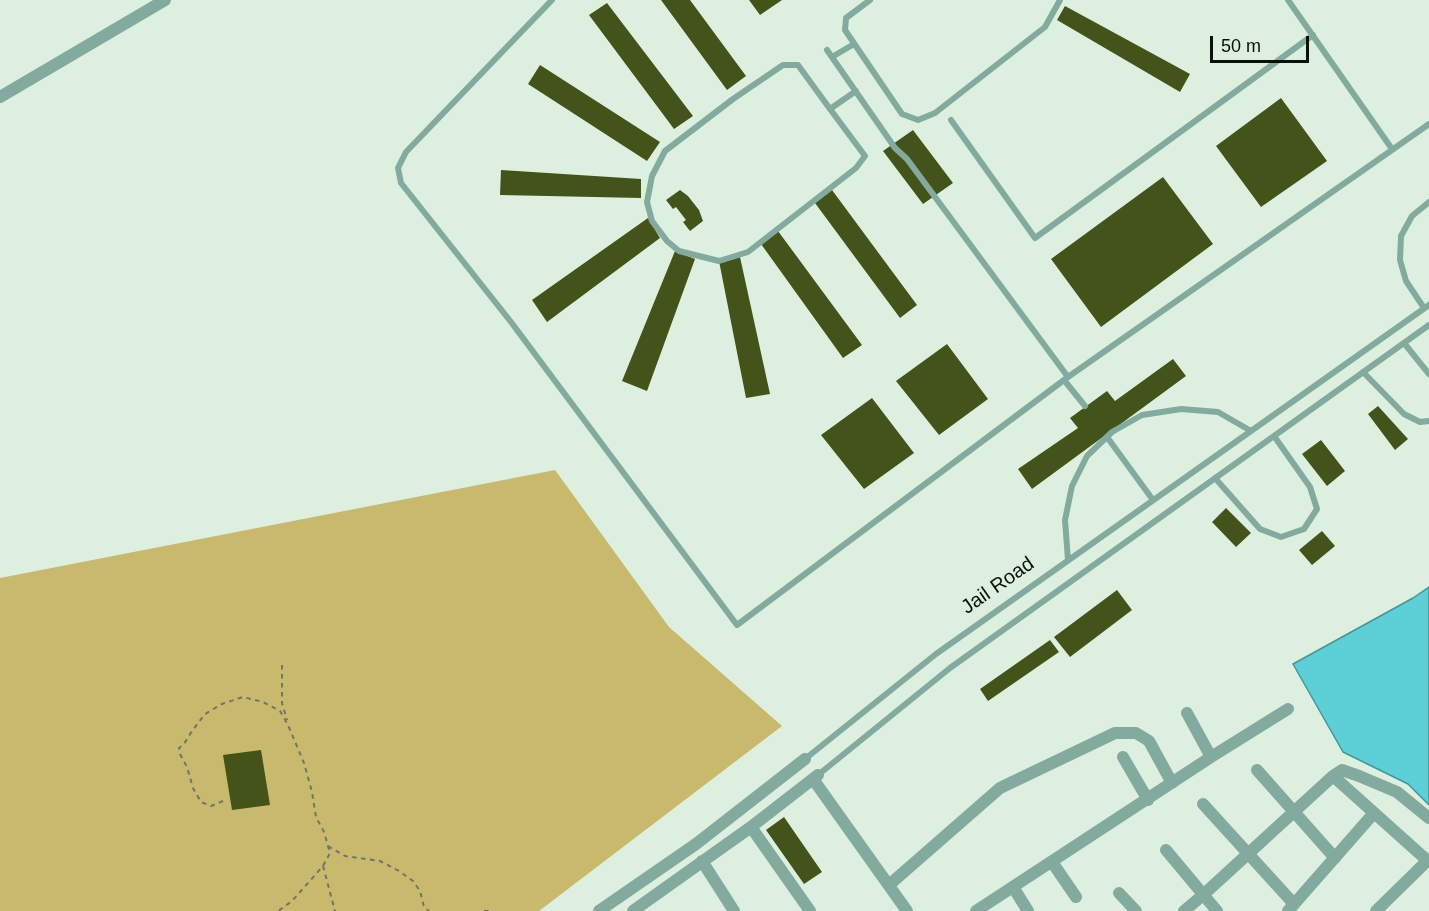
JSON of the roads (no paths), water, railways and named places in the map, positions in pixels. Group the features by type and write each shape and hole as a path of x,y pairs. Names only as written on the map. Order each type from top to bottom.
{"street":[{"path":"0,97 148,4 165,0"},
{"path":"976,911 1288,709"},
{"path":"1187,713 1211,757"},
{"path":"888,885 1000,788 1116,733 1137,733 1149,741 1172,783"},
{"path":"1123,758 1148,800"},
{"name":"Jail Road","path":"599,911 696,844 805,759"},
{"path":"1257,770 1335,858"},
{"path":"1184,911 1342,770 1397,792 1429,818"},
{"path":"1333,776 1428,861 1376,911"},
{"path":"633,911 751,827 816,777 907,911"},
{"path":"1203,804 1248,853 1291,907 1374,813"},
{"path":"751,827 810,911"},
{"path":"1166,850 1217,911"},
{"path":"702,861 734,911"},
{"path":"1052,862 1076,897"},
{"path":"1013,887 1028,911"},
{"path":"1119,893 1136,911"}],"lane":[{"path":"552,0 406,152 398,168 400,183 511,322 737,625 1066,379 1429,124"},
{"path":"870,0 846,18 845,30 902,114 918,120 935,113 1045,27 1060,0"},
{"path":"1288,0 1392,149"},
{"path":"951,120 1035,238 1313,35"},
{"path":"832,57 854,44"},
{"path":"827,50 895,148 907,159 1085,406"},
{"path":"783,65 798,65 830,109 865,156 856,168 748,252 718,261 679,251 667,241 652,221 646,202 652,176 665,151 733,99 783,65"},
{"path":"830,109 856,91"},
{"path":"1426,306 1406,281 1400,260 1401,236 1412,216 1429,202"},
{"name":"Jail Road","path":"805,759 936,654 1426,306"},
{"path":"816,777 950,668 1429,324"},
{"path":"1404,343 1429,374"},
{"path":"1363,372 1404,414 1420,423 1429,421"},
{"path":"1068,560 1065,520 1072,486 1087,456 1112,432 1142,415 1180,409 1218,412 1251,431"},
{"path":"1215,478 1260,529 1281,537 1304,529 1317,509 1314,498 1310,487 1274,436"},
{"path":"1107,437 1153,500"}],"water":[{"path":"1429,587 1429,805 1408,784 1343,752 1293,664"}]}
